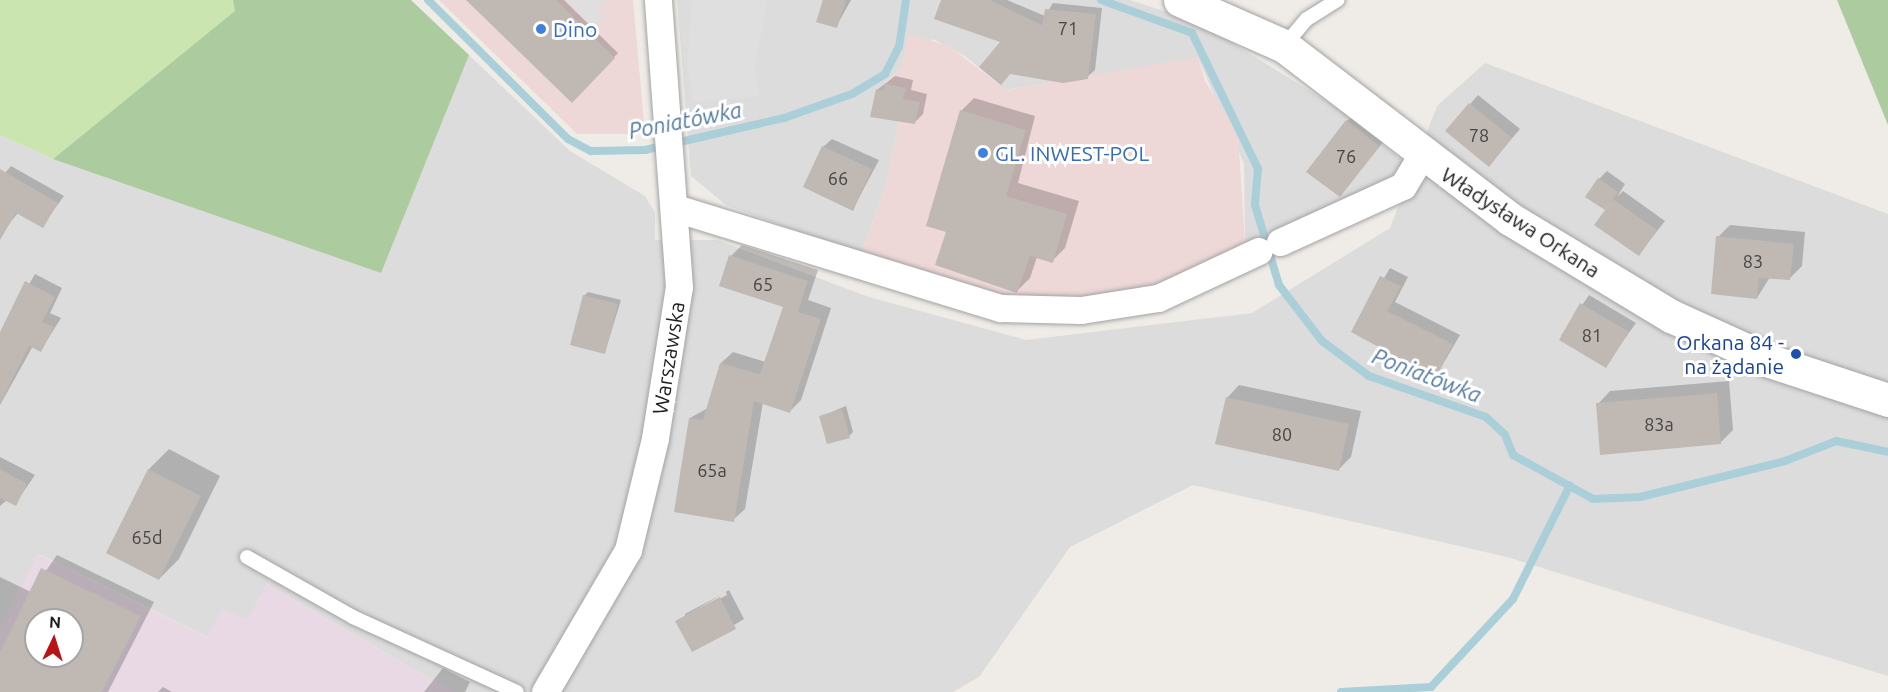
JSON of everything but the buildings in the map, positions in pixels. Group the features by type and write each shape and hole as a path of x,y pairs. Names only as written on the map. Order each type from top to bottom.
{"street":[{"name":"Warszawska","path":"545,692 628,550 655,438 679,287 675,207 666,123 658,0"},
{"name":"Władysława Orkana","path":"1180,0 1284,46 1421,156 1510,219 1671,316 1770,361 1888,400"},
{"path":"675,207 1001,308 1081,310 1158,298 1403,186 1421,156"}],"lane":[{"path":"1284,46 1307,19 1337,0"},
{"path":"247,557 353,617 517,692"}],"shaded area":[{"path":"439,0 633,0 645,134 577,134"},
{"path":"566,0 607,0 597,11 604,17 594,27"},
{"path":"677,0 1130,0 1200,23 1336,107 1409,166 1333,209 1245,243 1244,164 1198,58 1005,90 965,56 933,39 885,83 906,88 886,185 861,254 726,205 691,176"},
{"path":"692,0 767,0 755,66 760,96 693,102 687,63"},
{"path":"909,34 949,46 1006,90 1198,57 1205,81 1238,133 1245,243 1167,282 1091,300 1003,295 861,254 886,185 906,88 885,84 901,67"},
{"path":"469,55 570,151 645,196 655,213 655,240 717,240 869,297 1026,340 1252,313 1390,228 1437,106 1485,63 1888,214 1888,676 1507,557 1193,485 1070,547 979,677 953,692 453,692 267,584 247,621 207,637 39,554 0,629 0,135 53,159 454,87"},
{"path":"38,554 206,637 223,609 247,620 267,584 453,692 0,692 0,629"}],"green space":[{"path":"0,0 233,0 236,11 53,159 0,135"},
{"path":"233,0 411,0 469,55 381,273 53,159 235,11"},
{"path":"1837,0 1888,0 1888,125"}],"waterway":[{"name":"Poniatówka","path":"428,0 568,139 591,151 645,150 784,118 852,94 885,74 899,47 906,0"},
{"name":"Poniatówka","path":"1101,0 1192,33 1258,169 1255,205 1279,285 1322,341 1369,376 1486,417 1505,435 1513,455 1593,499 1640,497 1785,461 1836,441 1888,452"},
{"path":"1341,692 1431,687 1513,599 1570,485"}],"place":[{"name":"Dino","path":"541,29"},
{"name":"GL. INWEST-POL","path":"983,153"},
{"name":"Orkana 84 - na żądanie","path":"1796,354"}]}
